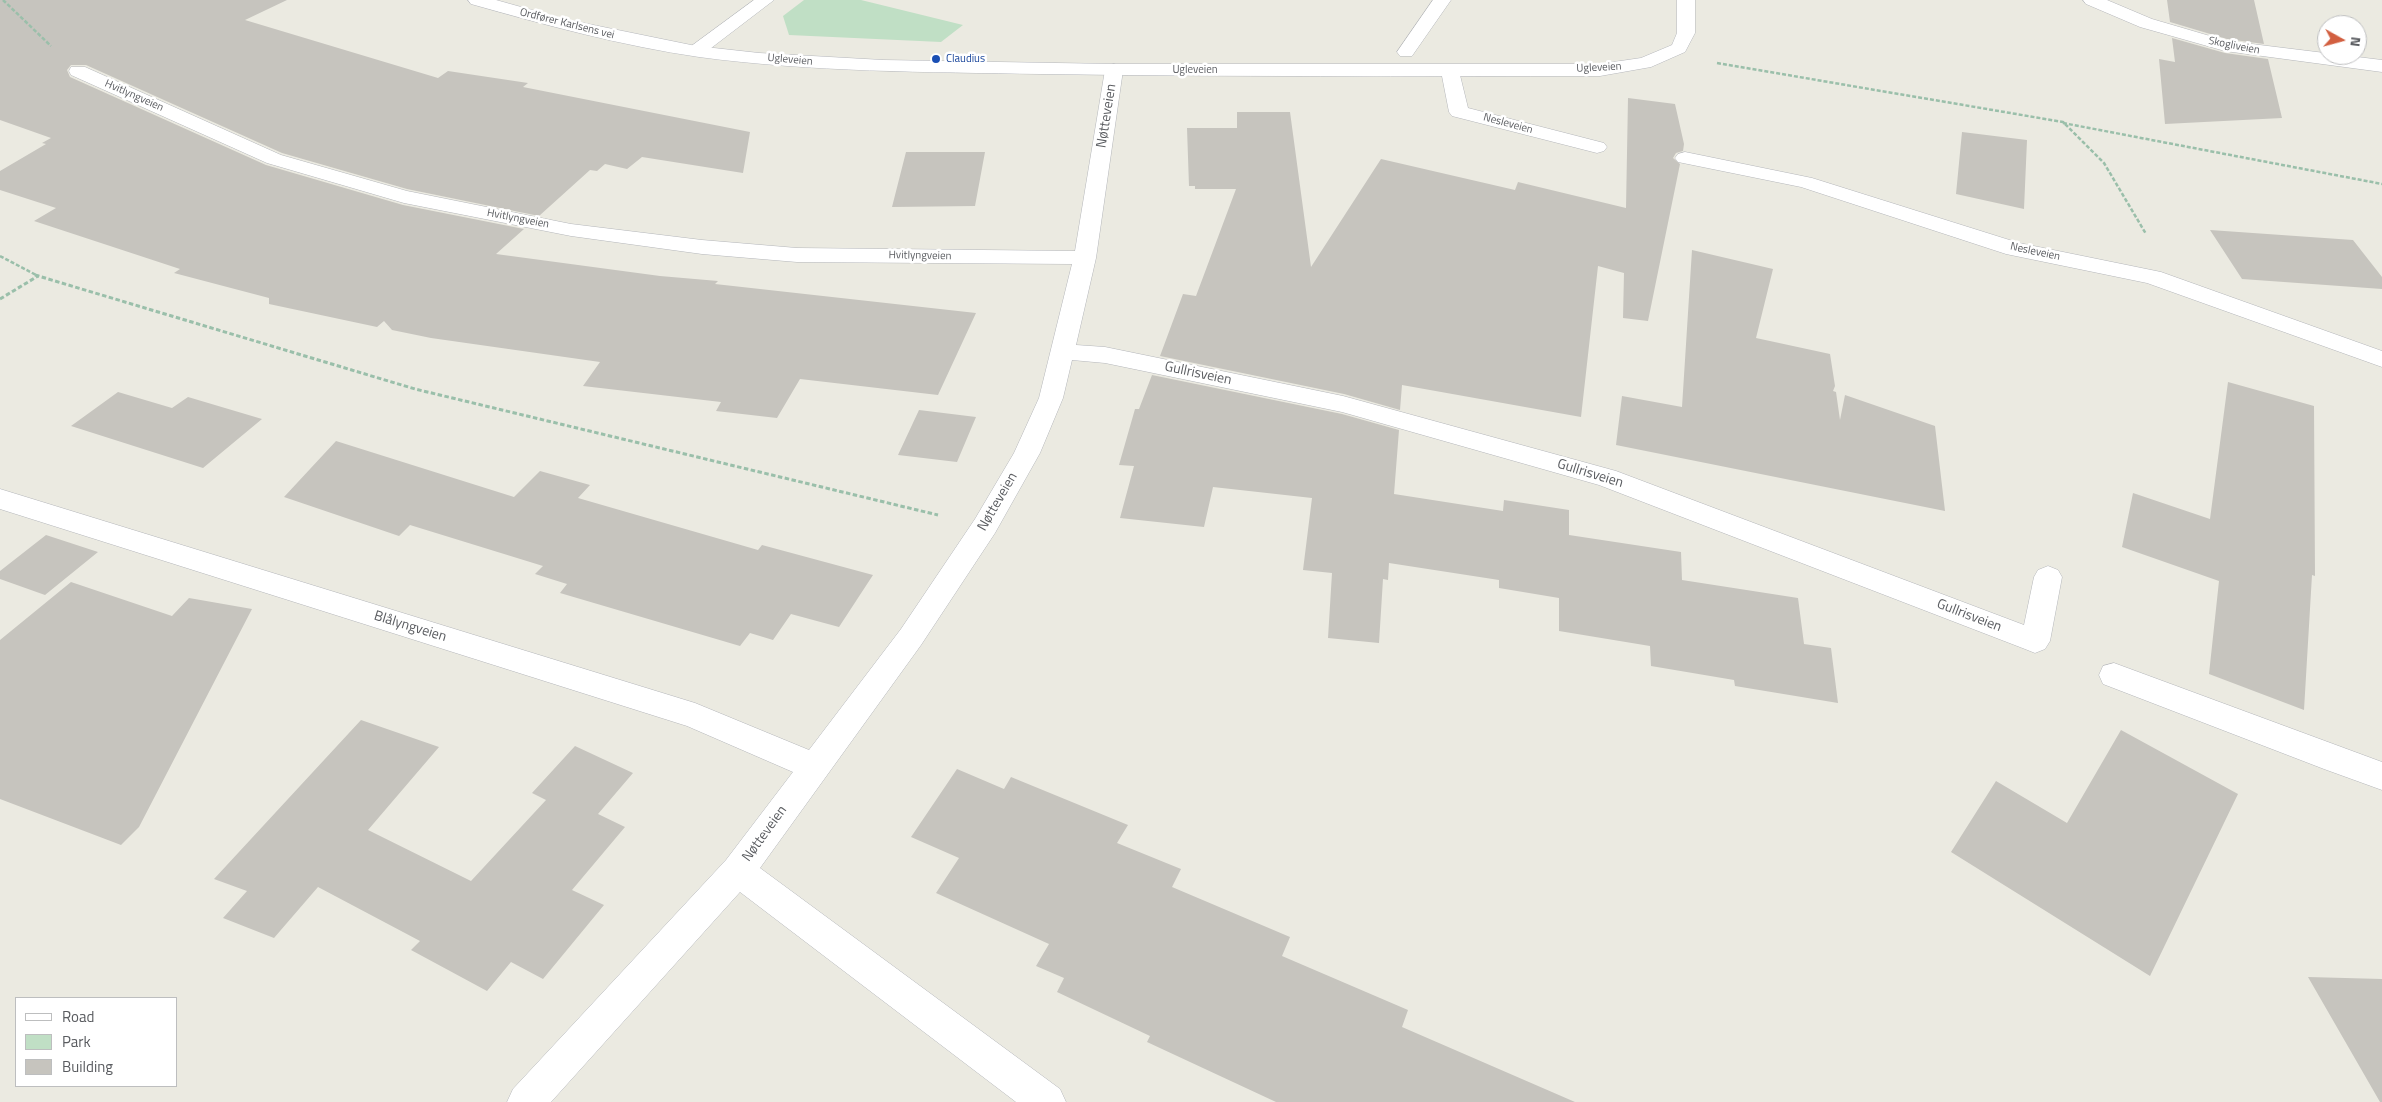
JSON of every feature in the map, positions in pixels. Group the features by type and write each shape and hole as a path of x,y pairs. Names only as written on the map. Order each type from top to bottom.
{"street":[{"name":"Ordfører Karlsens vei","path":"477,0 562,24 658,44"},
{"path":"696,51 765,0"},
{"path":"1406,52 1442,0"},
{"name":"Ugleveien","path":"658,44 696,51 759,58 883,66 1114,70 1600,70 1644,63 1679,48 1686,33 1686,0"},
{"name":"Skogliveien","path":"2092,0 2146,23 2225,46 2382,66"},
{"name":"Nøtteveien","path":"526,1102 738,871 911,637 985,526 1027,453 1050,398 1085,258 1114,70"},
{"name":"Hvitlyngveien","path":"78,71 274,160 404,197 571,230 702,247 797,255 1085,258"},
{"name":"Nesleveien","path":"1450,71 1460,112 1597,148"},
{"name":"Nesleveien","path":"1685,158 1804,182 2014,249 2153,277 2382,359"},
{"name":"Gullrisveien","path":"1063,352 1106,355 1343,404 1607,478 2035,642 2048,577"},
{"name":"Blålyngveien","path":"0,499 695,716 815,767"},
{"path":"2114,675 2382,776"},
{"name":"Nøtteveien","path":"738,871 1047,1102"}],"path":[{"path":"3,0 78,71"},
{"path":"1711,63 1782,73 2063,122 2382,184"},
{"path":"2063,122 2104,163 2147,236 2153,277"},
{"path":"0,256 38,276 415,389 985,526"},
{"path":"0,299 38,276"}],"green space":[{"path":"804,0 861,0 963,25 941,42 789,35 783,16"}],"building":[{"path":"0,0 287,0 245,20 438,78 448,71 528,83 523,87 750,132 743,173 642,157 627,169 605,164 597,171 590,170 539,216 407,189 282,153 86,65 71,65 67,70 70,77 266,165 403,205 524,229 496,254 660,276 718,281 715,284 976,313 938,395 800,379 777,418 716,411 721,402 583,386 600,362 431,338 392,330 384,321 377,327 269,304 269,298 174,273 180,269 34,221 56,208 0,190 0,171 46,144 42,143 51,138 0,120"},
{"path":"2167,0 2254,0 2264,44 2227,39 2170,22"},
{"path":"2172,38 2225,53 2268,59 2282,118 2165,124 2159,59 2175,62"},
{"path":"1628,98 1675,104 1684,144 1683,151 1676,153 1673,158 1680,164 1648,321 1623,318 1624,273 1598,266 1581,417 1402,385 1400,410 1344,394 1160,356 1183,294 1196,296 1236,189 1195,189 1195,186 1189,186 1187,128 1237,128 1237,112 1290,112 1311,267 1381,159 1515,190 1518,182 1626,208"},
{"path":"1962,132 2027,140 2024,209 1956,194"},
{"path":"906,152 985,152 975,206 892,207"},
{"path":"2210,230 2353,240 2382,277 2382,289 2242,279"},
{"path":"1692,250 1773,269 1756,338 1830,354 1835,386 1833,391 1836,392 1840,420 1845,395 1935,426 1945,511 1616,445 1622,396 1682,407"},
{"path":"1152,375 1342,414 1399,430 1394,494 1503,511 1504,500 1569,510 1569,535 1681,552 1682,580 1798,598 1804,644 1831,648 1838,703 1735,686 1734,680 1651,666 1650,646 1559,631 1559,598 1499,588 1499,580 1389,563 1388,580 1383,579 1379,643 1328,638 1332,573 1303,570 1312,498 1213,487 1204,527 1120,518 1134,466 1119,465 1135,409 1139,409"},
{"path":"2228,382 2314,406 2315,576 2312,575 2304,710 2209,674 2219,581 2122,547 2133,493 2210,519"},
{"path":"118,392 172,408 188,397 262,419 203,468 71,426"},
{"path":"919,410 976,417 957,462 898,455"},
{"path":"336,441 514,497 540,471 590,485 578,498 758,550 762,545 873,575 839,627 791,614 773,640 750,633 740,646 560,593 567,584 535,574 543,566 410,525 399,536 284,497"},
{"path":"46,535 98,552 45,595 0,579 0,571"},
{"path":"71,582 172,616 189,598 252,609 139,827 121,845 0,799 0,640"},
{"path":"361,720 439,747 368,830 471,881 546,800 532,793 575,746 633,773 598,814 625,827 572,890 604,905 543,979 511,962 487,991 411,950 420,941 318,887 274,938 223,918 247,891 214,879"},
{"path":"2121,730 2238,794 2150,976 1951,852 1996,781 2067,823"},
{"path":"957,769 1004,789 1011,777 1128,825 1117,843 1181,869 1172,887 1290,937 1282,956 1408,1010 1402,1027 1575,1102 1276,1102 1147,1042 1150,1036 1057,992 1064,978 1036,966 1049,944 936,893 959,858 911,837"},
{"path":"2308,977 2382,979 2382,1102 2380,1102"}],"place":[{"name":"Claudius","path":"936,59"}]}
